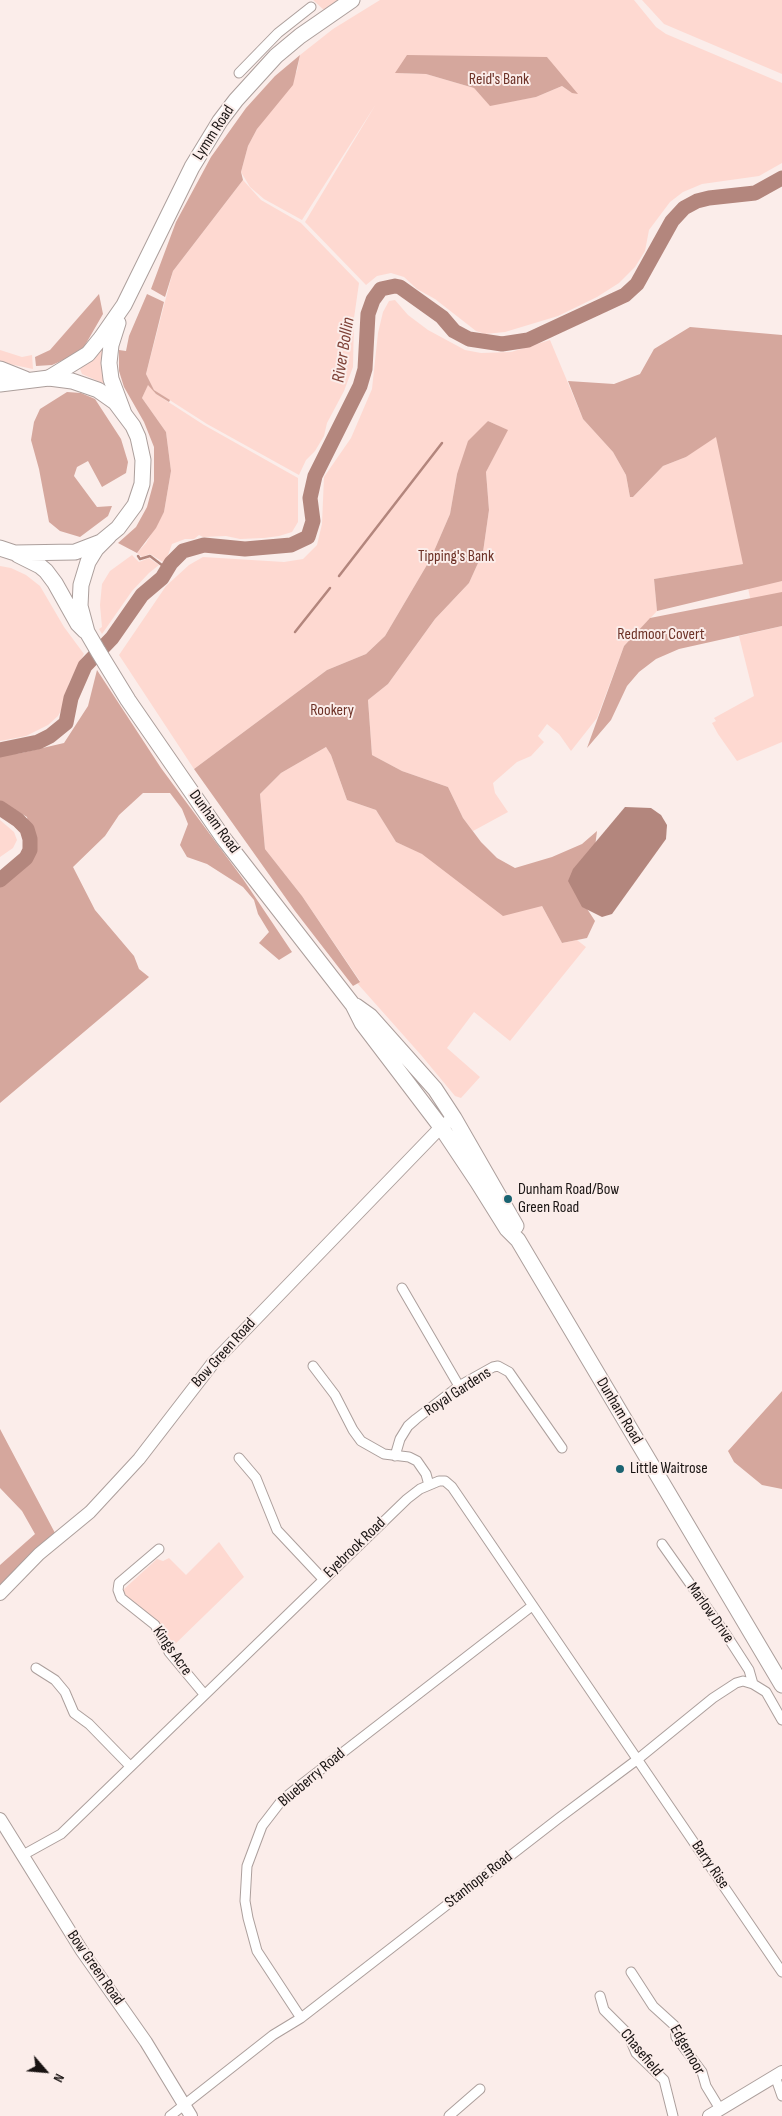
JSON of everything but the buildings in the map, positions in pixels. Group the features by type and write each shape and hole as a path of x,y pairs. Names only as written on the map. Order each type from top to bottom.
{"main road":[{"name":"Lymm Road","path":"49,378 88,354 124,304 192,167 220,121 236,100 269,63 294,41 352,0"},
{"name":"Lymm Road","path":"123,412 111,379 109,364 111,345 124,304"},
{"path":"0,369 26,380"},
{"path":"0,384 49,378 72,381 90,386 106,395 123,412"},
{"name":"Dunham Road","path":"88,634 80,597 84,570 96,549 118,528 135,505 139,495 143,472 143,460 138,437 123,412"},
{"path":"0,548 15,553 76,552 91,547 109,536"},
{"name":"Dunham Road","path":"15,553 40,566 55,583 78,624 88,634 108,670 224,839 353,1005 362,1023 441,1128 507,1230 518,1240 782,1685"},
{"name":"Dunham Road","path":"353,1005 370,1016 435,1090 454,1118 516,1225 518,1240"},
{"name":"Bow Green Road","path":"0,1594 39,1554 90,1512 114,1487 213,1363 441,1128 454,1118"},
{"name":"Bow Green Road","path":"0,1820 72,1935 146,2042 188,2111"},
{"path":"714,2112 778,2074"}],"street":[{"path":"239,73 278,33 311,7"},
{"path":"402,1288 459,1386"},
{"path":"314,1366 335,1395 353,1430 361,1441 379,1452 395,1456 409,1456 417,1461 426,1474 429,1485 445,1481 452,1487 638,1759"},
{"name":"Royal Gardens","path":"395,1456 400,1439 408,1426 459,1386 493,1367 505,1369 562,1448"},
{"path":"239,1458 256,1478 277,1530 323,1579"},
{"name":"Eyebrook Road","path":"23,1855 61,1834 406,1499 429,1485"},
{"name":"Marlow Drive","path":"662,1544 727,1636 749,1670 753,1684"},
{"name":"Kings Acre","path":"159,1549 119,1583 118,1590 121,1598 155,1625 170,1652 204,1694"},
{"name":"Blueberry Road","path":"301,2018 257,1950 248,1918 245,1901 247,1866 262,1826 272,1811 295,1789 532,1606"},
{"path":"36,1668 55,1680 65,1692 74,1713 89,1724 130,1766"},
{"name":"Stanhope Road","path":"170,2116 188,2111 274,2035 301,2018 638,1759 713,1698 736,1683 743,1681 753,1684"},
{"path":"753,1684 766,1692 782,1720"},
{"name":"Barry Rise","path":"638,1759 782,1972"},
{"name":"Edgemoor","path":"631,1972 653,2006 675,2026 676,2037 702,2072 714,2112"},
{"name":"Chasefield","path":"600,1996 604,2010 628,2034 636,2052 664,2080 673,2116"},
{"path":"778,2074 782,2096"},
{"path":"449,2116 480,2089"}],"shaded area":[{"path":"313,0 341,0 325,11"},
{"path":"380,0 634,0 656,27 666,34 782,83 782,163 759,176 702,184 683,192 670,202 649,230 645,251 635,267 619,283 597,297 558,316 505,332 485,334 476,331 435,299 417,289 404,277 391,273 377,276 366,285 305,222 376,104 302,220 264,199 250,187 241,172 248,146 257,129 297,71 300,55 333,29","holes":["547,57 572,93 562,86 536,97 490,105 474,88 426,74 395,73"]},
{"path":"642,0 782,0 782,74 664,24"},
{"path":"243,180 261,200 301,223 359,283 354,318 353,367 344,391 327,423 324,436 315,451 306,460 299,475 207,424 154,390 146,374 173,271"},
{"path":"395,300 408,315 428,330 465,350 481,353 511,352 550,340 583,419 613,452 626,475 630,497 633,497 663,466 686,457 782,339 782,620 756,626 743,564 654,579 657,611 624,646 597,718 571,751 559,734 547,724 538,736 544,742 531,756 517,762 493,783 495,793 508,812 473,831 463,818 448,787 402,771 372,755 368,700 388,684 435,619 469,583 483,552 489,510 486,472 507,430 488,421 457,474 450,514 431,558 385,636 366,654 327,670 194,769 119,655 166,586 189,565 203,557 284,562 303,559 317,545 322,524 324,477 351,438 372,389 378,333 383,312 389,301"},
{"path":"104,346 108,384 82,374 80,369"},
{"path":"0,350 22,357 32,355 33,369 0,362"},
{"path":"148,384 156,394 204,425 298,478 298,522 292,532 279,536 240,539 226,536 203,537 199,535 194,539 185,539 172,544 167,558 163,562 150,554 142,557 137,553 146,543 164,512 171,471 166,432 142,398"},
{"path":"132,555 139,562 149,558 159,565 132,591 102,634 99,629 102,627 100,605 102,584 110,571"},
{"path":"0,566 11,568 26,575 40,586 64,627 84,654 69,683 62,709 58,716 48,725 26,736 0,741"},
{"path":"782,626 782,742 737,761 712,723 716,721 714,718 754,696 739,636"},
{"path":"326,747 331,755 347,800 376,810 396,842 542,906 562,943 577,940 586,947 510,1041 474,1012 447,1048 480,1077 461,1098 455,1096 357,983 360,981 302,896 265,849 260,794 281,773"},
{"path":"625,807 651,808 661,815 667,825 666,839 612,914 602,917 582,907 568,881 573,869"},
{"path":"0,820 14,832 17,840 13,848 0,857"},
{"path":"219,1542 244,1577 170,1649 125,1598 123,1590 157,1559 163,1561 169,1558 186,1575"}],"green space":[{"path":"300,55 293,85 257,129 248,146 241,172 243,180 173,271 165,297 151,289 176,222 211,157 246,108 275,76"},
{"name":"Reid's Bank","path":"407,55 547,57 578,94 572,93 562,86 536,97 490,106 474,88 426,74 395,73"},
{"path":"99,294 103,314 84,347 70,357 52,365 36,366 35,357 50,350"},
{"path":"147,294 164,302 146,374 154,390 170,400 169,402 156,394 148,385 142,398 166,432 171,471 164,512 156,528 137,553 118,543 136,527 147,507 154,481 154,447 144,422 124,387 119,371 119,350 126,351 129,336"},
{"path":"690,327 782,335 782,581 657,611 654,579 743,564 716,437 686,457 663,466 633,497 630,497 626,475 613,452 583,419 568,381 614,384 640,374 654,349"},
{"path":"67,392 81,393 95,399 121,439 128,462 126,473 102,487 88,461 77,467 74,476 97,507 112,506 108,516 80,537 60,531 49,522 39,469 31,440 34,422 40,409"},
{"name":"Rookery","path":"488,421 508,430 486,472 489,510 483,552 469,583 435,619 388,684 368,700 372,755 402,771 448,787 463,818 481,842 497,858 515,868 552,857 582,844 597,831 594,855 578,895 595,921 587,938 562,943 542,906 503,916 422,854 396,842 376,810 347,800 331,755 326,747 281,773 260,794 265,849 302,896 360,982 353,986 295,911 194,769 327,670 366,654 385,636 431,558 450,514 457,474 468,441"},
{"name":"Redmoor Covert","path":"782,592 782,626 679,649 656,659 639,672 627,686 611,720 587,748 624,646 650,618"},
{"path":"97,670 161,768 243,879 292,952 279,960 259,943 269,932 258,914 254,900 243,887 207,864 187,857 180,845 188,824 182,809 170,793 143,793 119,815 105,836 73,867 95,910 134,956 139,969 149,977 0,1103 0,883 33,853 27,817 0,801 0,756 64,743 88,706"},
{"path":"782,1391 782,1489 762,1485 734,1462 728,1451"},
{"path":"0,1429 55,1533 0,1591 0,1565 35,1534 22,1511 0,1488"}],"waterway":[{"name":"River Bollin","path":"0,750 38,742 50,736 66,723 71,698 85,666 112,638 142,595 162,578 171,563 183,551 204,545 245,549 291,545 308,537 313,521 310,498 315,476 360,386 365,369 368,314 373,300 381,289 395,286 400,287 442,317 454,331 469,339 502,344 528,340 625,295 637,284 672,221 684,208 697,201 709,198 755,193 782,178"},
{"path":"339,576 442,443"},
{"path":"138,556 140,559 150,556 167,569"},
{"path":"295,632 330,588"},
{"name":"River Bollin","path":"0,808 18,820 27,829 30,839 30,850 26,858 0,880"}],"place":[{"name":"Dunham Road/Bow Green Road","path":"508,1199"},
{"name":"Little Waitrose","path":"620,1469"}],"park label":[{"name":"Tipping's Bank","path":"456,557"}]}
